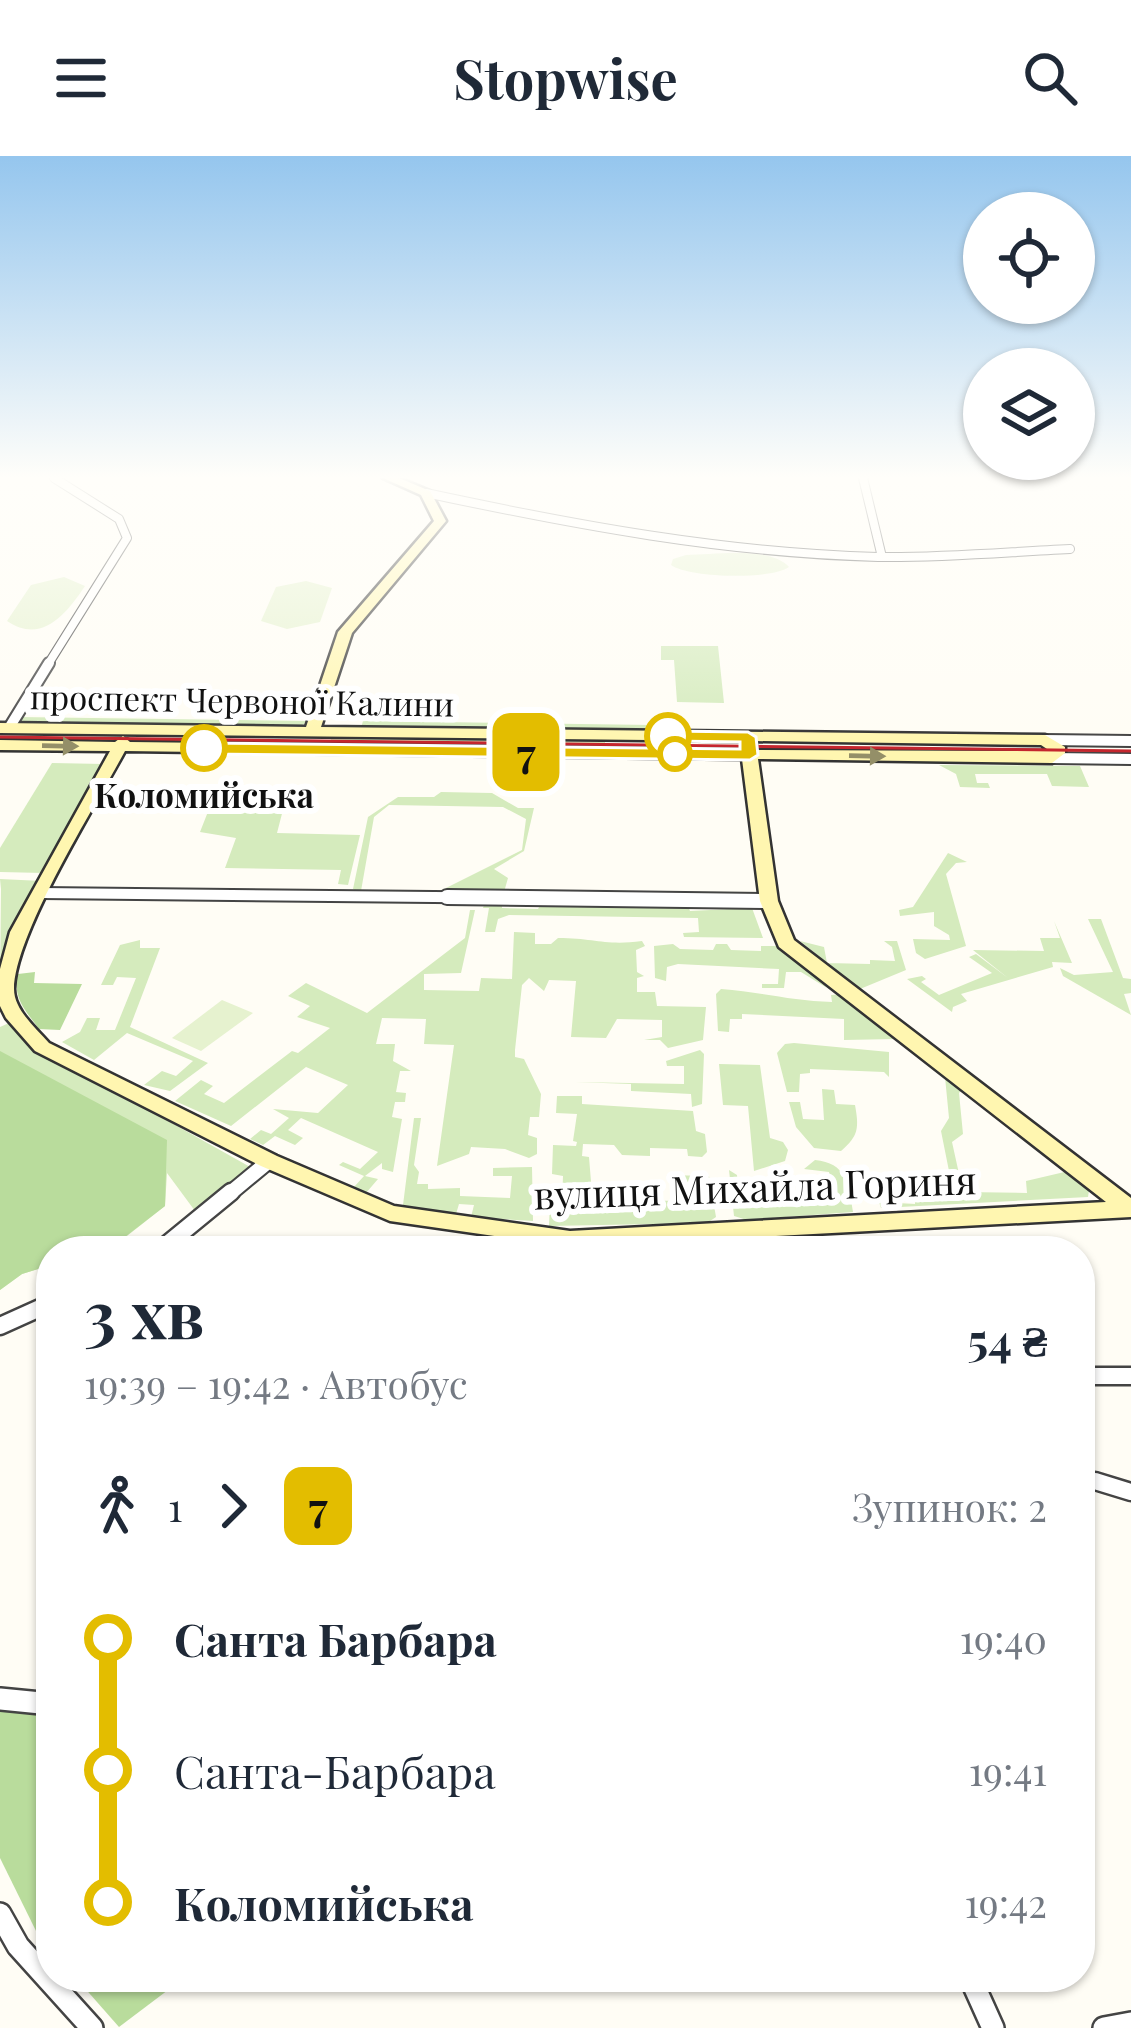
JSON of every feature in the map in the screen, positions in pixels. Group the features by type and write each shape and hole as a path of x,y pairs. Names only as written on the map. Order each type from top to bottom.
{"main road":[{"path":"311,732 345,632 403,565"},
{"name":"проспект Червоної Калини","path":"4,728 125,738 749,746 1045,740"},
{"name":"проспект Червоної Калини","path":"0,746 311,732 1052,758"},
{"name":"вулиця Михайла Гориня","path":"125,738 10,954 4,991 28,1034 62,1060 390,1214 518,1236"},
{"path":"1045,740 1058,747 1052,758"},
{"path":"749,746 769,901 778,929 803,960 1130,1208"},
{"name":"вулиця Михайла Гориня","path":"706,1236 1130,1208"}],"street":[{"path":"4,728 109,565"},
{"name":"проспект Червоної Калини","path":"1045,740 1131,741"},
{"name":"проспект Червоної Калини","path":"1052,758 1131,759"},
{"path":"41,893 769,901"},
{"path":"177,1236 269,1161"},
{"path":"0,1326 36,1310"},
{"path":"1095,1376 1131,1376"},
{"path":"1095,1481 1131,1492"},
{"path":"0,1699 36,1703"},
{"path":"0,1914 36,1966"},
{"path":"60,1992 92,2028"},
{"path":"977,1992 993,2028"},
{"path":"1104,2028 1131,2024"}],"green space":[{"path":"672,565 789,567 730,576"},
{"path":"64,577 85,586 52,623 31,629 7,621 31,585"},
{"path":"306,581 332,588 320,622 287,629 261,621 276,587"},
{"path":"661,646 718,646 724,703 677,702 674,660 661,660"},
{"path":"19,717 308,722 293,729 26,725"},
{"path":"363,721 653,727 649,732 361,728"},
{"path":"332,735 605,739 605,750 329,747"},
{"path":"52,763 104,764 44,873 0,872 0,848"},
{"path":"939,765 1080,766 1089,787 1052,786 1047,774 975,774 977,783 988,783 990,788 960,787 956,774"},
{"path":"185,788 218,789 213,804 285,802 277,833 360,835 348,885 338,884 341,870 225,868 236,838 200,832 211,804"},
{"path":"441,792 492,793 518,808 534,808 524,851 494,869 508,878 504,892 437,892 522,850 526,819 503,807 389,805 374,817 361,891 420,893 359,893 353,889 368,817 398,797 434,797"},
{"path":"948,853 967,862 956,863 946,874 966,946 925,959 916,953 913,939 950,940 949,935 934,926 934,912 900,916 899,910 913,907"},
{"path":"0,879 42,881 0,990 1,889"},
{"path":"502,900 502,908 538,909 543,900 686,901 690,911 752,908 763,938 684,937 683,933 699,932 698,918 509,915 498,919 495,932 485,932 489,908 483,908 485,902"},
{"path":"470,910 475,910 461,973 424,974 424,990 479,991 481,978 512,979 514,932 535,933 535,944 551,944 558,938 642,941 645,946 636,950 637,972 644,976 637,978 637,992 655,992 657,1006 706,1007 703,1040 668,1048 660,1040 644,1040 662,1037 662,1020 617,1019 606,1038 571,1037 576,981 549,980 544,991 529,978 522,985 515,1057 524,1059 541,1094 539,1117 530,1117 528,1135 537,1138 537,1154 529,1158 505,1149 471,1147 469,1154 437,1166 454,1045 424,1044 426,1019 382,1018 376,1044 395,1044 393,1061 411,1071 400,1071 396,1092 406,1093 405,1102 395,1102 392,1117 402,1119 393,1172 382,1169 382,1163 365,1176 378,1179 366,1193 354,1187 364,1176 339,1165 343,1162 360,1169 378,1152 301,1118 288,1130 303,1138 295,1145 275,1136 263,1145 250,1139 261,1130 271,1134 289,1118 273,1109 318,1113 348,1085 306,1067 231,1126 175,1101 201,1080 213,1086 204,1094 224,1103 330,1028 297,1017 310,1006 288,996 306,983 367,1013 465,938"},
{"path":"1088,919 1101,919 1123,978 1131,979 1131,993 1124,994 1131,1015 1063,976 1060,968 1074,975 1113,972"},
{"path":"1054,921 1072,963 1052,962 1053,967 961,994 967,1001 952,1012 907,979 922,976 926,979 921,982 939,995 992,973 969,957 976,954 1008,978 973,950 1044,951 1040,938 1060,938"},
{"path":"140,940 140,948 160,948 130,1027 208,1063 170,1091 144,1085 162,1071 176,1076 193,1061 127,1033 94,1060 62,1042 80,1032 87,1018 100,1018 96,1030 115,1030 136,978 117,977 113,985 101,985 120,945"},
{"path":"800,941 824,947 827,963"},
{"path":"884,941 897,941 906,970 860,989 828,963 895,961 892,947"},
{"path":"673,944 680,949 713,950 716,944 727,944 731,950 761,951 761,946 782,946 827,988 801,972 786,972 784,988 762,988 762,984 778,984 779,969 678,964 667,967 666,981 655,978 654,946"},
{"path":"35,972 34,983 82,984 60,1030 39,1029 21,1004 18,974"},
{"path":"721,989 832,1002 831,995 845,994 896,1034 895,1039 844,1040 844,1019 742,1014 742,1019 730,1019 729,1032 718,1031 716,994"},
{"path":"222,1000 253,1013 201,1051 172,1038"},
{"path":"9,1023 43,1051 252,1168 198,1215 167,1173 165,1206 127,1236 36,1236 36,1270 0,1290 0,1027"},
{"path":"785,1044 889,1052 889,1077 884,1072 810,1069 800,1074 799,1092 787,1092 777,1053"},
{"path":"700,1050 704,1054 702,1104 692,1107 691,1094 631,1091 631,1084 575,1082 684,1084 684,1066 667,1066 666,1061"},
{"path":"0,1051 167,1140 165,1206 126,1236 36,1236 36,1270 0,1290"},
{"path":"719,1064 760,1065 770,1138 783,1142 788,1150 785,1161 754,1171 748,1106 723,1105"},
{"path":"945,1077 964,1086 959,1093 963,1134 952,1142 963,1192 1027,1193 1026,1181 1073,1170 1090,1184 1088,1197 881,1208 879,1202 915,1204 915,1194 938,1195 938,1186 952,1186 941,1131 949,1118"},
{"path":"822,1089 834,1090 836,1104 855,1105 856,1131 841,1151 814,1148 796,1127 789,1102 800,1102 803,1119 824,1120"},
{"path":"557,1096 582,1096 582,1104 693,1111 696,1131 705,1134 707,1152 702,1157 688,1156 687,1149 650,1148 650,1156 622,1155 614,1145 583,1144 582,1156 589,1157 592,1194 604,1195 605,1200 687,1201 687,1180 666,1175 709,1176 716,1217 707,1223 549,1226 550,1202 562,1200 563,1176 552,1174 553,1145 576,1146 577,1142 573,1141 577,1114 556,1113"},
{"path":"414,1118 421,1118 414,1165 419,1172 417,1184 428,1184 428,1189 460,1188 460,1196 510,1198 512,1176 493,1176 493,1168 532,1167 533,1221 471,1217 474,1205 459,1204 456,1214 403,1205"},
{"path":"815,1160 840,1170 853,1212 747,1220 734,1216 729,1170 737,1175 738,1188 749,1188 750,1193 831,1193 829,1172 804,1169"},
{"path":"0,1709 36,1709 36,1931 0,1858"},
{"path":"88,1992 165,1992 119,2027"}],"tram line":[{"path":"0,737 1131,751"}],"bus line":[{"name":"7","path":"204,748 750,755 748,737 668,736"}],"place":[{"name":"Коломийська","path":"204,748"}]}
